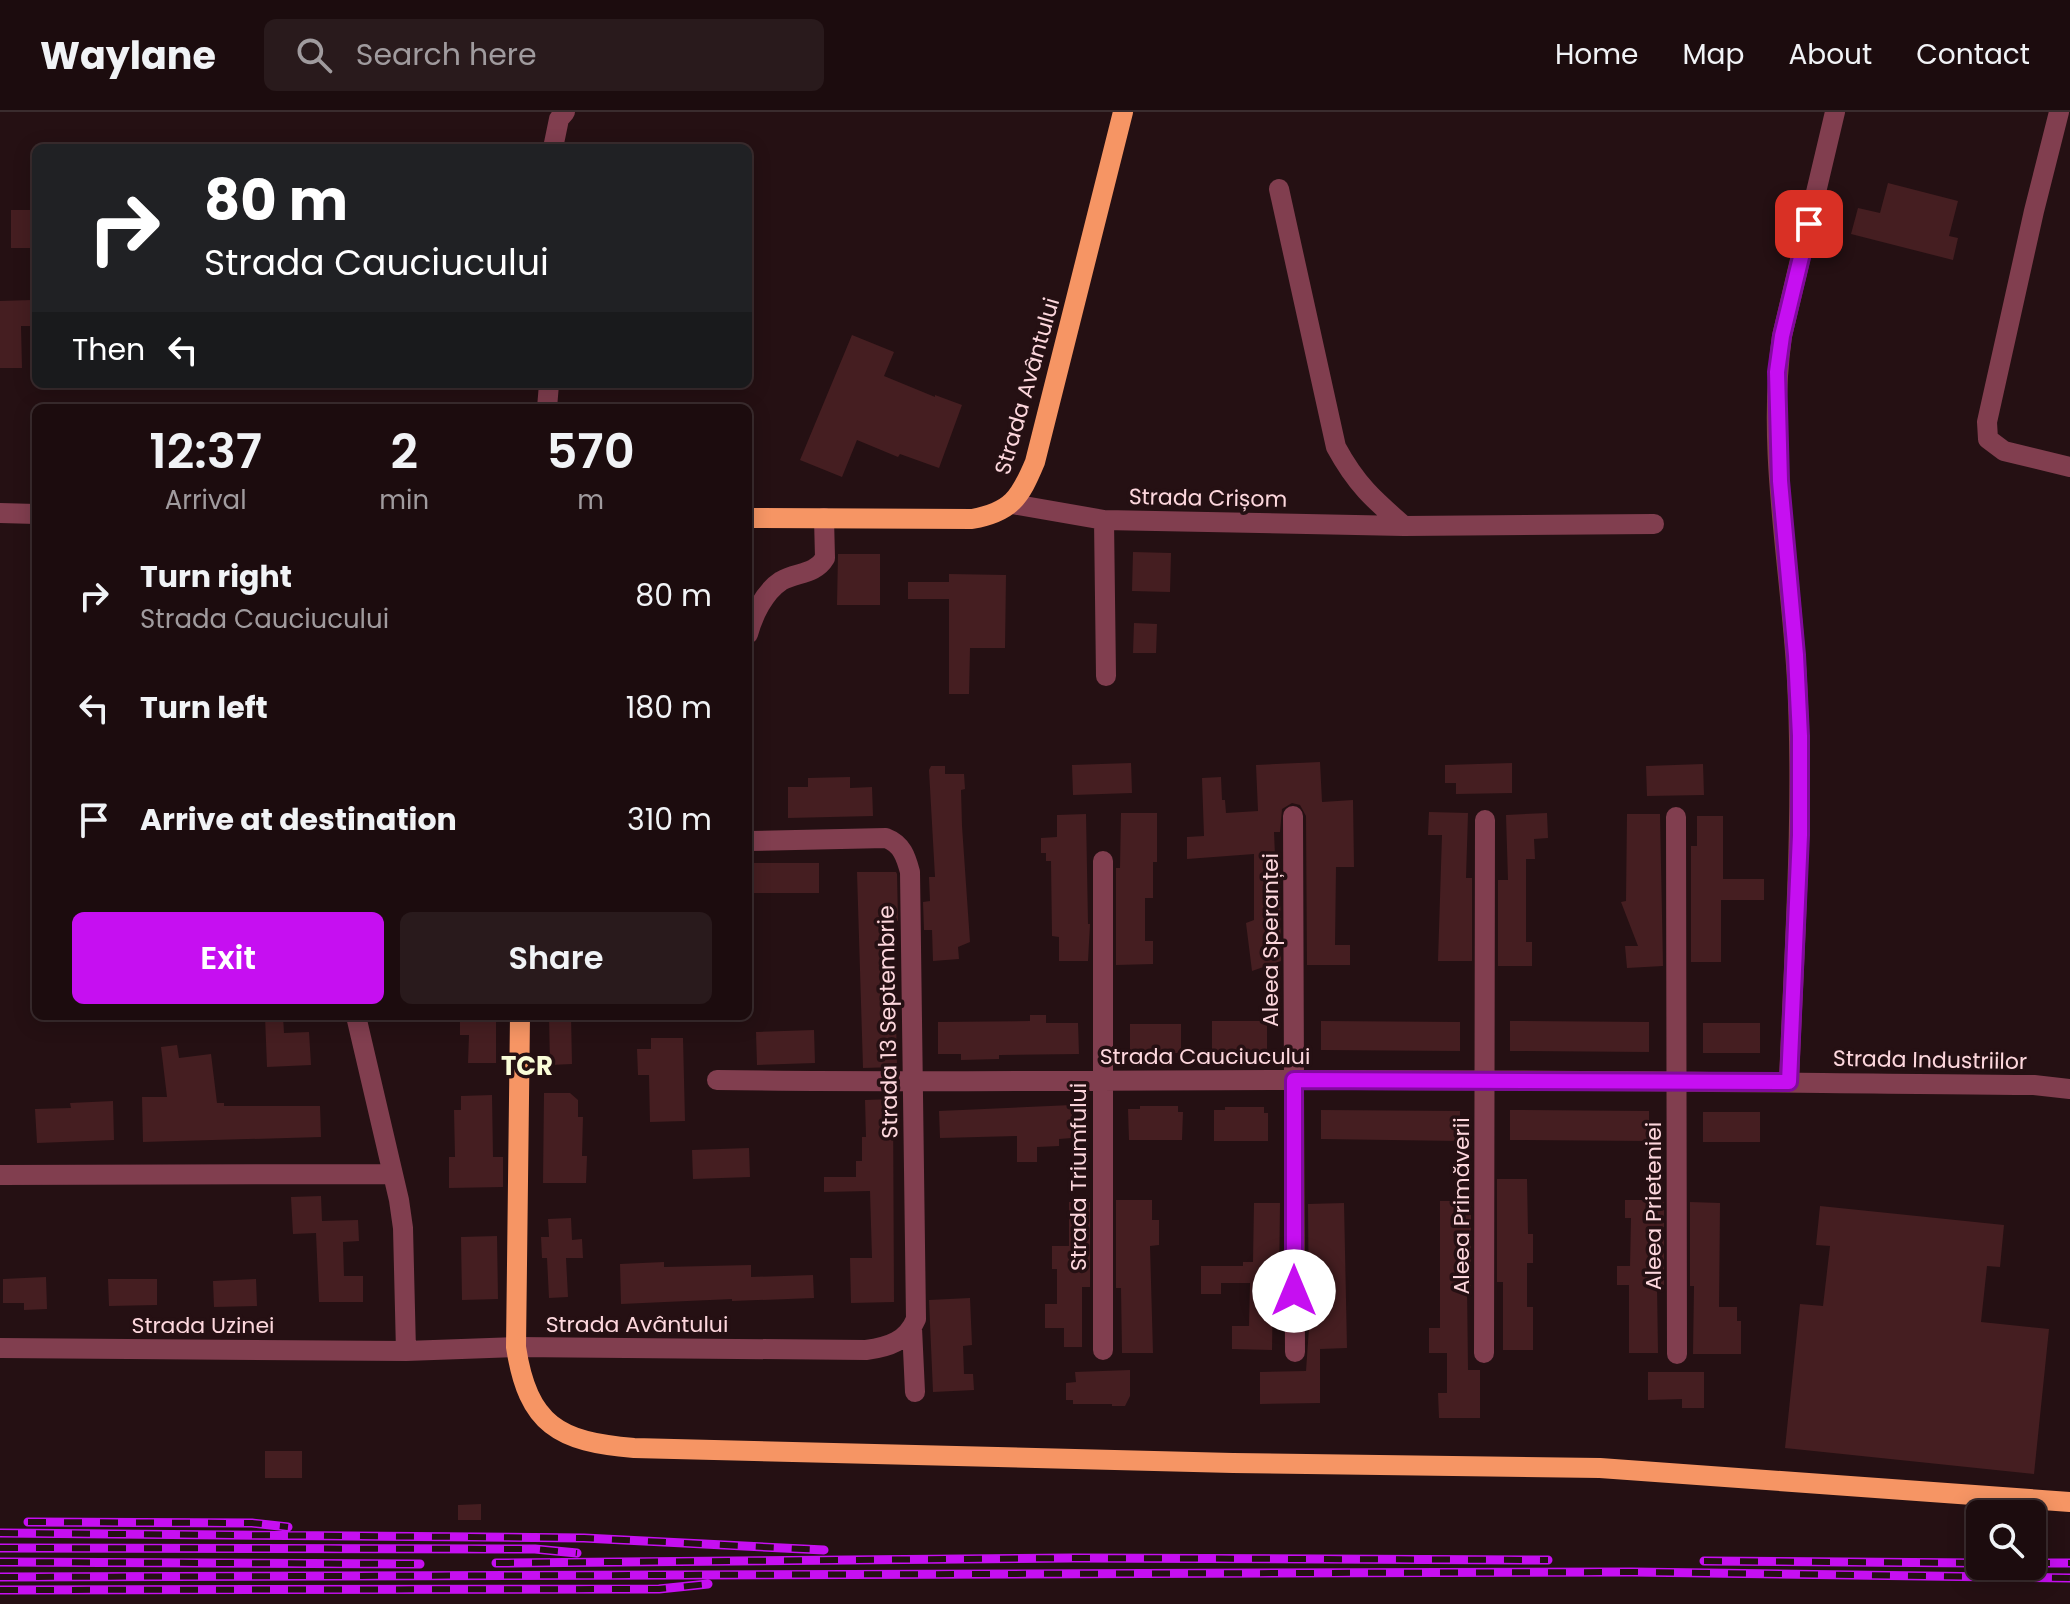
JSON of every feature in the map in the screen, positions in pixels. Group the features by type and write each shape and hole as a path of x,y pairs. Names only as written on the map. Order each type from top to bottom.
{"main road":[{"name":"Strada Avântului","path":"752,518 972,519 996,515 1012,504 1025,487 1035,462 1123,112"},
{"name":"Strada Avântului","path":"516,1347 520,1020"},
{"path":"516,1347 521,1376 534,1405 555,1428 572,1438 599,1445 1233,1463 1600,1468 2070,1502"}],"street":[{"path":"554,144 559,119 565,112"},
{"path":"1789,1082 1800,835 1800,736 1780,481 1777,372 1782,336 1835,112"},
{"path":"2059,112 1987,422 1988,439 2004,451 2070,467"},
{"path":"1279,189 1336,447 1352,476 1404,526"},
{"name":"Strada Crișom","path":"1012,504 1104,520 1404,526 1654,524"},
{"path":"0,513 32,514"},
{"path":"752,623 757,610 780,581 813,570 823,563 824,518"},
{"path":"1104,520 1106,676"},
{"name":"Aleea Speranței","path":"1293,816 1295,1352"},
{"name":"Aleea Prieteniei","path":"1676,817 1677,1354"},
{"name":"Aleea Primăverii","path":"1484,1353 1485,820"},
{"name":"Strada 13 Septembrie","path":"752,841 886,838 901,848 907,858 910,872 915,1392"},
{"name":"Strada Triumfului","path":"1103,861 1103,1350"},
{"path":"357,1020 403,1228 406,1351"},
{"name":"Strada Cauciucului","path":"717,1080 913,1083 1102,1080 1789,1082"},
{"name":"Strada Industriilor","path":"1789,1082 2034,1085 2070,1089"},
{"path":"0,1175 392,1174"},
{"name":"Strada Avântului","path":"516,1347 866,1350 895,1343 912,1328"},
{"name":"Strada Uzinei","path":"0,1348 406,1351 516,1347"}],"building":[{"path":"1888,183 1958,201 1949,236 1958,238 1953,260 1851,234 1858,208 1880,213"},
{"path":"11,210 32,210 32,248 11,248"},
{"path":"32,300 32,326 21,326 22,368 0,368 0,301"},
{"path":"852,335 894,352 884,376 962,405 939,468 900,454 898,457 857,440 842,477 800,460"},
{"path":"1133,552 1171,553 1170,592 1132,591"},
{"path":"838,554 880,554 880,605 837,605"},
{"path":"949,574 1006,575 1005,648 970,648 969,694 949,694 949,599 908,599 908,582 949,582"},
{"path":"1134,623 1157,624 1156,653 1133,653"},
{"path":"1320,762 1322,802 1353,800 1354,867 1336,867 1335,945 1350,945 1350,965 1307,965 1306,816 1300,805 1292,803 1282,809 1280,832 1274,832 1276,879 1280,879 1281,961 1252,971 1246,923 1254,920 1254,854 1187,859 1187,837 1204,836 1202,778 1221,777 1226,813 1258,811 1256,765"},
{"path":"1131,763 1132,793 1073,795 1072,765"},
{"path":"1512,763 1512,793 1456,794 1456,783 1445,783 1445,765"},
{"path":"1703,764 1704,795 1647,796 1646,766"},
{"path":"931,766 945,766 945,774 964,774 962,826 970,942 958,947 959,959 933,961 932,930 924,930 923,902 930,901 929,877 935,877"},
{"path":"850,777 850,788 872,787 873,816 788,818 788,787 808,787 808,778"},
{"path":"1429,812 1468,813 1466,878 1472,878 1472,961 1438,961 1442,835 1428,835"},
{"path":"1121,813 1157,813 1153,898 1145,898 1145,941 1153,941 1153,964 1116,965 1116,868 1120,868"},
{"path":"1547,813 1548,838 1534,839 1535,859 1526,859 1526,942 1532,942 1532,966 1498,966 1498,880 1508,880 1506,815"},
{"path":"1086,814 1090,924 1088,961 1059,961 1059,937 1052,936 1051,861 1046,861 1046,853 1041,853 1041,838 1057,837 1057,815"},
{"path":"1627,814 1660,814 1663,966 1627,968 1625,946 1638,946 1621,902 1626,901"},
{"path":"1697,816 1723,816 1723,879 1764,879 1764,900 1721,900 1721,962 1691,962 1691,846 1697,846"},
{"path":"752,863 819,863 819,893 752,893"},
{"path":"857,872 897,874 898,921 894,921 897,1067 863,1068"},
{"path":"1030,1015 1046,1015 1046,1023 1078,1023 1079,1054 999,1055 999,1059 961,1060 961,1054 938,1054 938,1022 1030,1021"},
{"path":"265,1020 283,1020 284,1033 309,1032 311,1065 267,1067"},
{"path":"460,1020 496,1020 496,1063 468,1063 469,1035 460,1035"},
{"path":"549,1020 571,1020 572,1064 550,1065"},
{"path":"1212,1021 1267,1021 1267,1051 1237,1052 1237,1057 1223,1057 1222,1051 1212,1051"},
{"path":"1321,1021 1460,1022 1460,1051 1321,1050"},
{"path":"1510,1021 1649,1022 1649,1052 1510,1051"},
{"path":"1703,1023 1760,1023 1760,1053 1703,1053"},
{"path":"1130,1024 1181,1024 1181,1053 1130,1053"},
{"path":"814,1030 815,1063 757,1065 756,1032"},
{"path":"651,1038 683,1038 685,1121 650,1122 649,1075 638,1075 637,1049 651,1049"},
{"path":"177,1045 179,1058 211,1054 217,1103 224,1103 224,1106 320,1106 321,1137 143,1142 142,1097 167,1097 161,1047"},
{"path":"544,1093 570,1093 578,1100 578,1117 583,1117 582,1156 587,1156 586,1183 543,1183"},
{"path":"492,1095 493,1157 503,1157 503,1187 449,1188 449,1157 455,1157 454,1110 461,1110 461,1096"},
{"path":"893,1099 894,1302 851,1303 850,1258 872,1258 870,1191 824,1192 824,1177 856,1177 856,1161 862,1161 862,1137 866,1137 865,1100"},
{"path":"113,1101 114,1140 37,1143 35,1109 71,1108 70,1103"},
{"path":"1072,1105 1072,1138 1059,1139 1059,1146 1037,1147 1037,1162 1017,1162 1017,1136 940,1138 939,1111"},
{"path":"1140,1106 1178,1106 1178,1112 1183,1112 1182,1140 1129,1140 1128,1109 1140,1109"},
{"path":"1225,1107 1264,1107 1264,1113 1268,1113 1268,1141 1214,1141 1214,1110 1225,1110"},
{"path":"1321,1110 1460,1111 1460,1141 1321,1139"},
{"path":"1510,1110 1649,1111 1649,1141 1510,1140"},
{"path":"1703,1112 1760,1112 1760,1142 1703,1142"},
{"path":"749,1148 750,1177 693,1179 692,1150"},
{"path":"1497,1179 1527,1179 1528,1234 1533,1234 1533,1263 1527,1263 1527,1307 1533,1307 1533,1350 1503,1350 1503,1282 1497,1282"},
{"path":"321,1196 322,1221 358,1220 359,1241 343,1242 344,1276 363,1276 363,1302 319,1302 316,1233 293,1234 291,1197"},
{"path":"1116,1200 1152,1200 1152,1220 1159,1220 1159,1245 1150,1246 1153,1353 1122,1353 1121,1288 1116,1288"},
{"path":"1625,1200 1664,1200 1664,1285 1657,1286 1658,1353 1629,1353 1629,1285 1617,1285 1617,1266 1630,1266 1631,1218 1625,1218"},
{"path":"1440,1201 1471,1201 1471,1286 1467,1286 1468,1370 1480,1370 1480,1418 1439,1418 1438,1393 1447,1393 1447,1353 1429,1353 1429,1328 1440,1328"},
{"path":"1069,1202 1090,1202 1090,1287 1082,1287 1082,1347 1064,1347 1064,1328 1045,1328 1045,1304 1057,1304 1057,1269 1052,1269 1052,1246 1069,1246"},
{"path":"1690,1202 1720,1203 1719,1307 1737,1307 1737,1321 1741,1321 1741,1354 1693,1354"},
{"path":"1254,1203 1280,1203 1279,1284 1273,1284 1272,1350 1232,1349 1232,1326 1249,1326 1250,1283 1221,1283 1221,1294 1201,1294 1201,1266 1243,1266 1243,1262 1253,1262"},
{"path":"1344,1203 1347,1348 1320,1349 1320,1403 1260,1404 1260,1372 1306,1371 1309,1328 1308,1204"},
{"path":"1820,1206 2004,1225 2000,1267 1987,1266 1981,1322 2049,1329 2034,1474 1785,1448 1800,1304 1823,1306 1830,1246 1816,1245"},
{"path":"571,1218 572,1240 582,1239 583,1258 566,1258 568,1297 549,1298 547,1258 542,1258 541,1237 549,1237 548,1219"},
{"path":"497,1236 498,1299 462,1300 461,1237"},
{"path":"664,1262 664,1267 751,1265 751,1277 813,1275 814,1298 621,1304 620,1264"},
{"path":"46,1277 47,1309 24,1310 24,1303 3,1303 3,1279"},
{"path":"108,1279 157,1279 157,1305 109,1306"},
{"path":"256,1279 257,1306 214,1307 213,1281"},
{"path":"970,1298 972,1345 963,1346 964,1374 973,1374 974,1390 933,1392 929,1300"},
{"path":"1130,1370 1130,1396 1125,1406 1073,1404 1073,1400 1066,1400 1066,1383 1076,1382 1075,1372"},
{"path":"1648,1372 1704,1372 1704,1408 1682,1408 1682,1399 1648,1400"},
{"path":"265,1451 302,1451 302,1478 265,1478"},
{"path":"481,1504 481,1520 458,1520 458,1505"}],"railway":[{"path":"28,1522 252,1523 288,1527"},
{"path":"0,1533 584,1538 824,1550"},
{"path":"0,1548 535,1549 577,1553"},
{"path":"496,1563 1073,1558 1548,1560"},
{"path":"1704,1561 1966,1563"},
{"path":"0,1562 420,1564"},
{"path":"2046,1563 2070,1563"},
{"path":"0,1577 1632,1572 2070,1578"},
{"path":"0,1590 659,1589 708,1584"}],"district":[{"name":"TCR","path":"527,1066"}],"route":[{"path":"1294,1291 1294,1080 1789,1082 1800,835 1800,736 1780,481 1777,372 1782,336 1809,224"}]}
